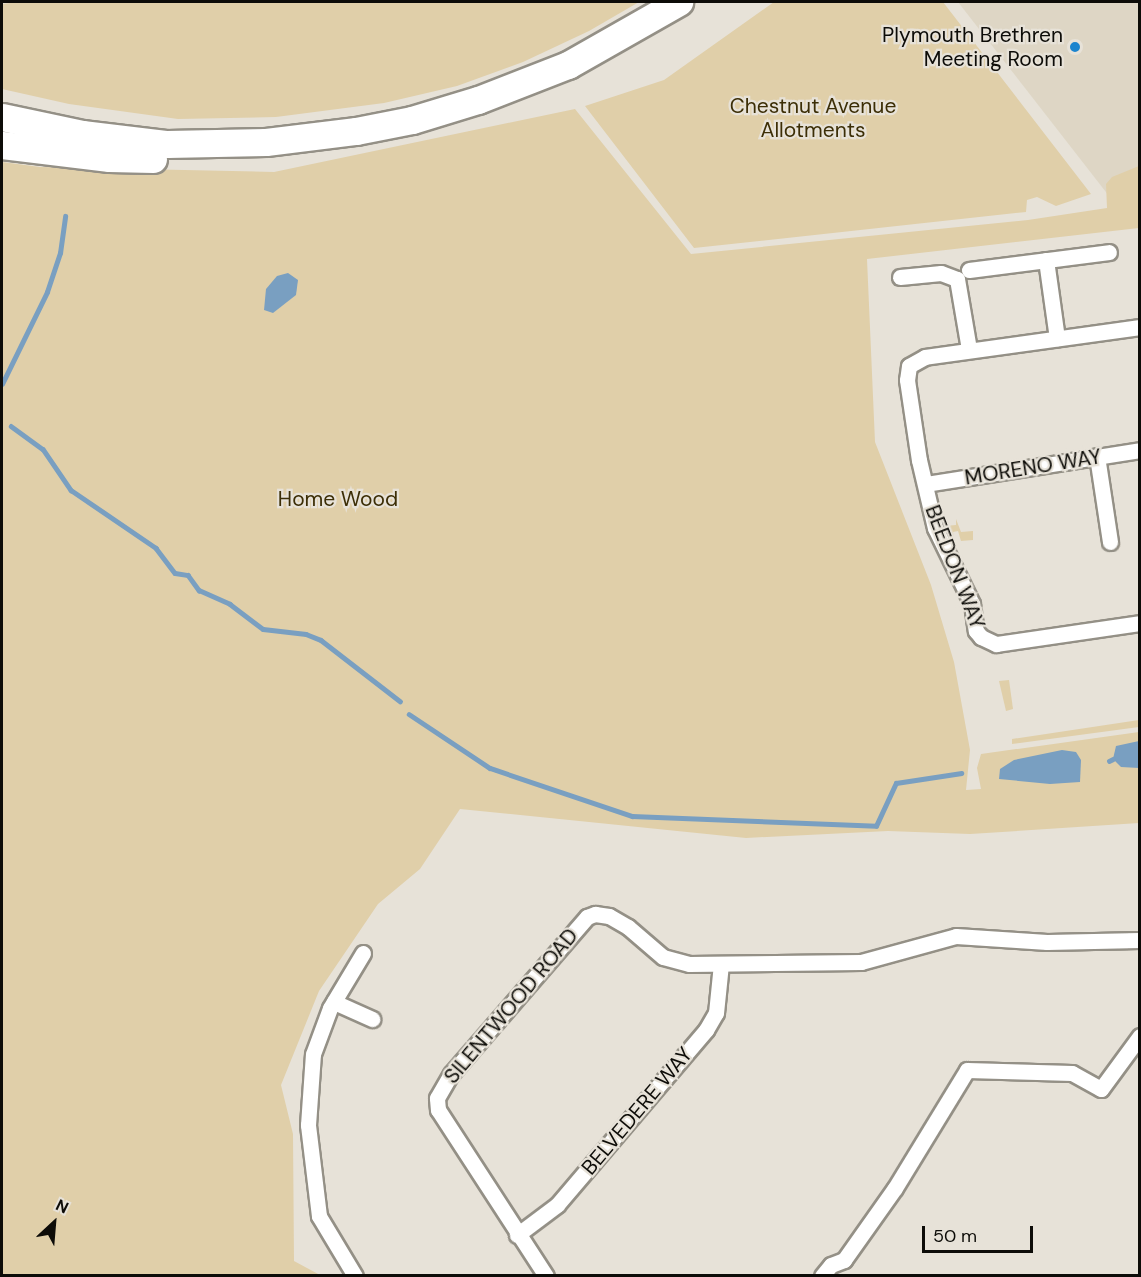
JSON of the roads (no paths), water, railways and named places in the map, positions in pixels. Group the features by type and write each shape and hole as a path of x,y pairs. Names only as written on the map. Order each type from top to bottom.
{"highway":[{"path":"2,117 121,140 167,144 266,142 401,123 478,100 568,65 680,2"},
{"path":"2,145 109,158 173,159 228,156 266,142"}],"street":[{"path":"969,270 1109,252"},
{"path":"1046,260 1057,338"},
{"path":"900,277 941,273 957,279 969,350"},
{"name":"BEEDON WAY","path":"1140,327 920,358 909,366 908,386 926,484 940,538 972,604 976,631 987,641 996,644 1140,623"},
{"name":"MORENO WAY","path":"926,484 1140,450"},
{"path":"1097,456 1110,542"},
{"name":"SILENTWOOD ROAD","path":"546,1275 517,1235 438,1110 437,1098 446,1081 580,924 595,914 623,924 669,960 721,964 861,962 956,936 1047,942 1140,940"},
{"path":"356,1275 319,1216 308,1125 313,1054 334,1002 363,953"},
{"name":"BELVEDERE WAY","path":"517,1235 557,1205 706,1030 716,1013 721,964"},
{"path":"334,1002 372,1019"},
{"path":"822,1275 831,1265 844,1260 882,1206 967,1070 1072,1073 1101,1089 1140,1036"}],"water":[{"path":"288,273 298,280 296,295 273,313 264,310 266,289 277,276"},
{"path":"1139,741 1139,768 1121,767 1113,759 1116,746"},
{"path":"1062,750 1076,752 1081,760 1080,782 1050,784 999,779 1000,769 1014,760"}],"waterway":[{"path":"2,384 47,292 60,253 65,216"},
{"path":"11,426 43,449 71,490 156,548 175,573 188,575 199,590 230,604 263,629 306,634 321,640 400,701"},
{"path":"409,714 490,768 632,816 876,826 896,783 961,773"},
{"path":"1109,761 1113,759"}],"place":[{"name":"Plymouth Brethren Meeting Room","path":"1075,47"}],"park label":[{"name":"Chestnut Avenue Allotments","path":"813,118"},
{"name":"Home Wood","path":"338,499"}]}
